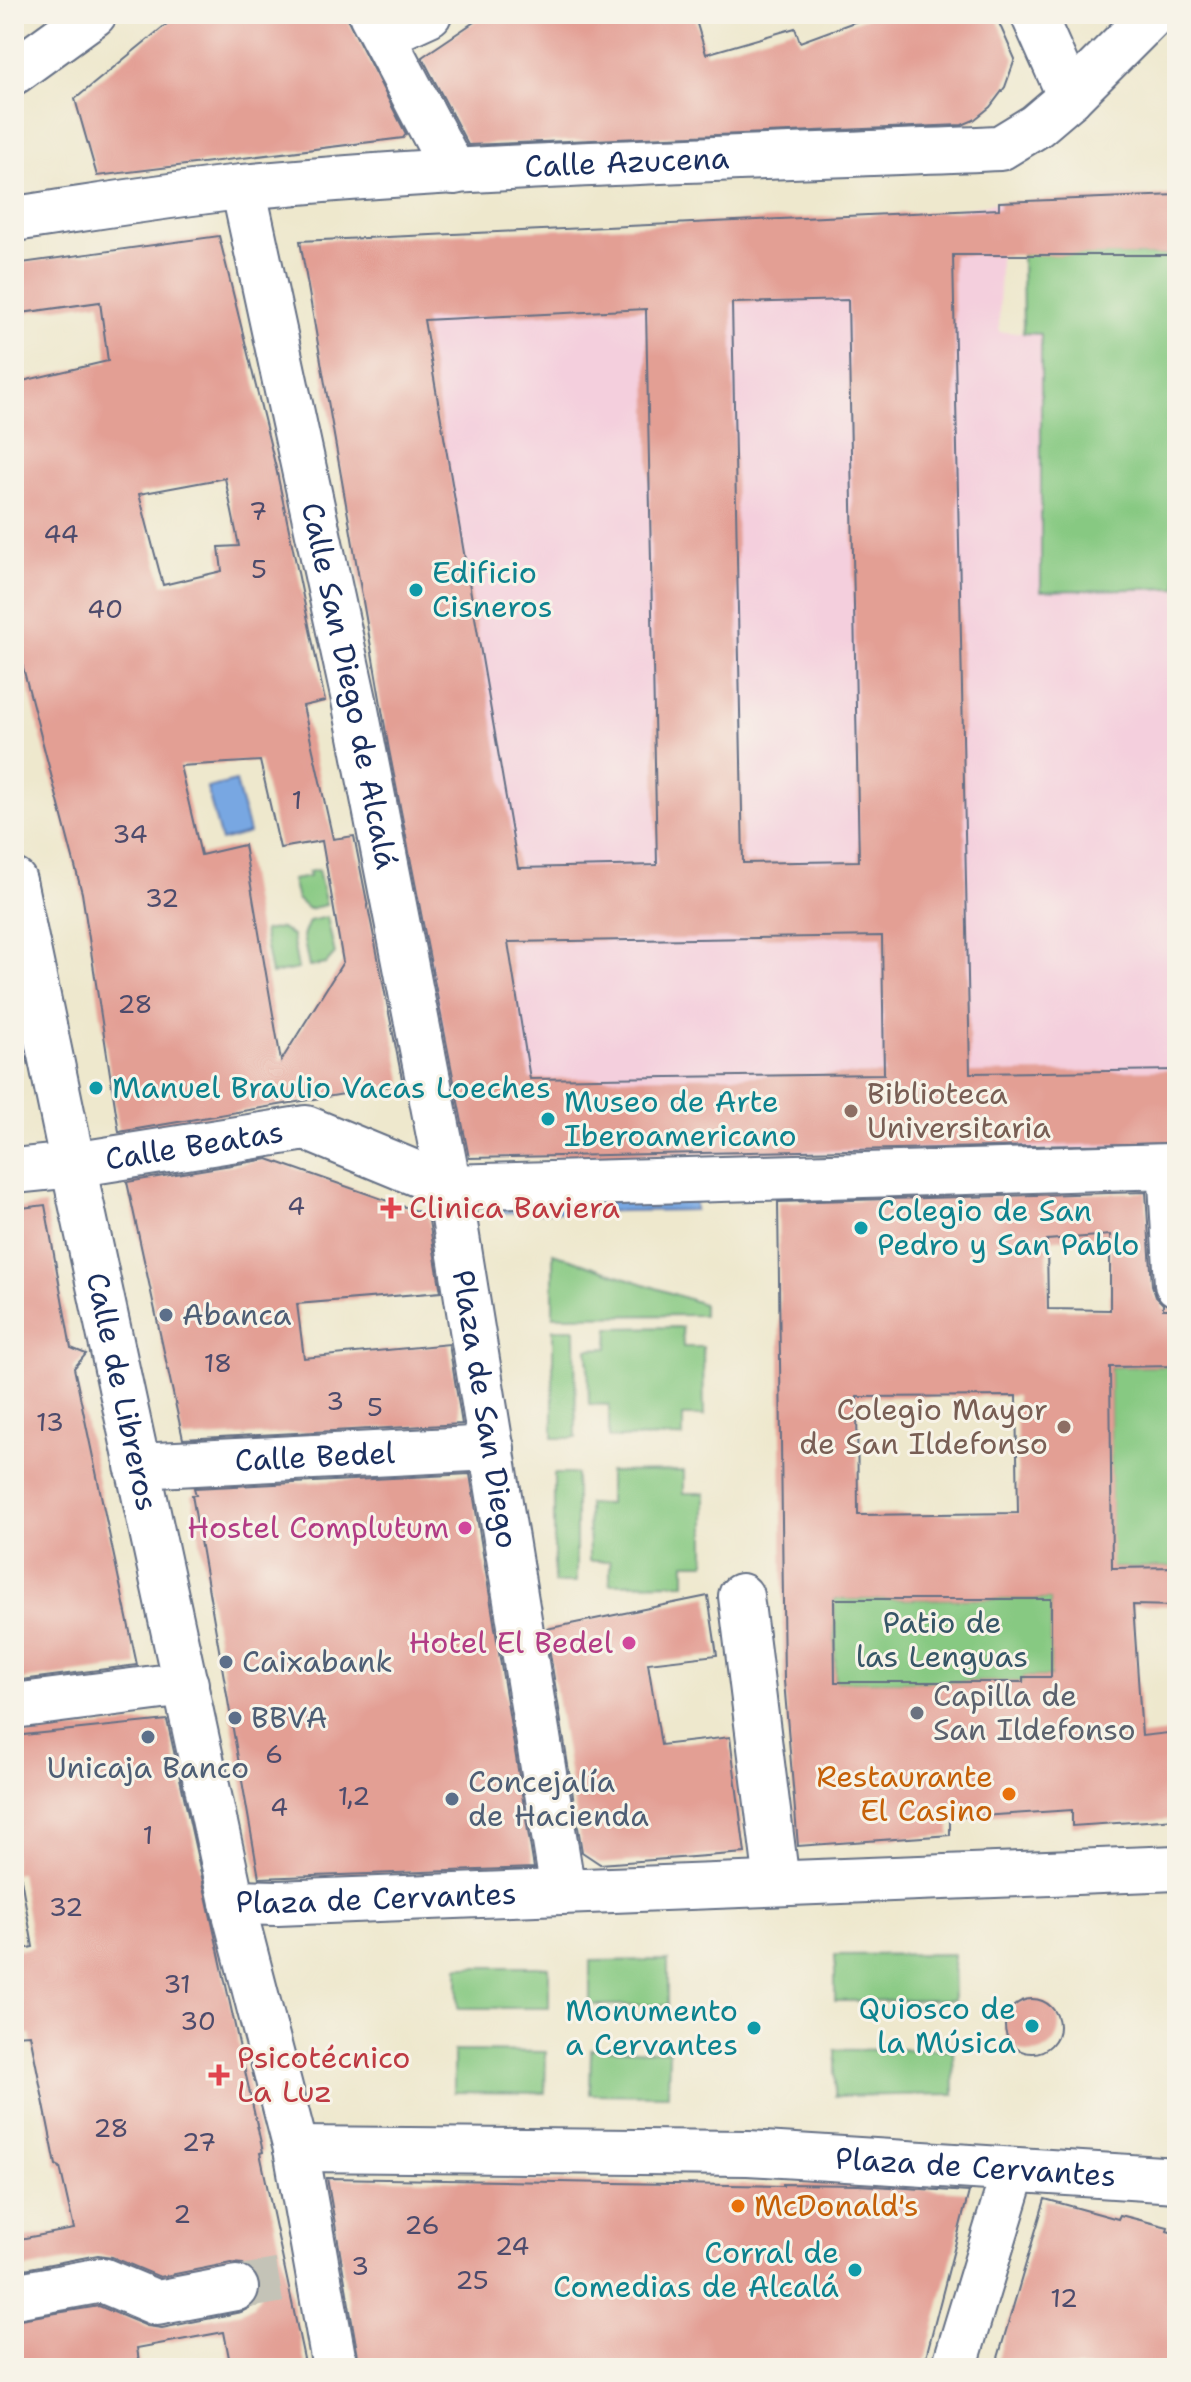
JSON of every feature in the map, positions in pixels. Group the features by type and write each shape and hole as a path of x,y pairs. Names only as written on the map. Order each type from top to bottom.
{"street":[{"path":"14,72 94,14"},
{"path":"429,14 377,25 454,172"},
{"path":"1033,14 1070,97"},
{"name":"Calle Azucena","path":"34,216 243,187 454,172 1000,148 1036,126 1070,97 1153,14"},
{"name":"Calle San Diego de Alcalá","path":"243,187 354,700 449,1187"},
{"name":"Calle de Libreros","path":"14,881 232,1902"},
{"name":"Calle Beatas","path":"14,1171 73,1165 306,1128 449,1187"},
{"path":"449,1187 1170,1166 1176,1284"},
{"name":"Plaza de San Diego","path":"449,1187 563,1891"},
{"name":"Calle Bedel","path":"137,1466 492,1448"},
{"path":"741,1596 777,1883"},
{"path":"14,1706 186,1684"},
{"name":"Plaza de Cervantes","path":"1177,1868 277,1903 232,1902 296,2149 748,2153 1010,2183 1177,2180"},
{"path":"296,2149 335,2368"},
{"path":"954,2368 1010,2183"},
{"path":"14,2296 102,2280 157,2303 236,2288"}],"shaded area":[{"path":"1177,195 1177,255 1000,255 999,332 1041,333 1041,591 1177,588 1177,1148 460,1158 300,241 952,211 999,202"}],"green space":[{"path":"1022,254 1177,255 1177,588 1041,591 1041,334 1023,333"},
{"path":"318,870 326,905 308,909 297,899 292,880 309,877 308,872"},
{"path":"327,917 335,954 326,964 309,967 303,936 309,921"},
{"path":"281,928 292,936 298,969 271,974 263,931"},
{"path":"553,1253 703,1304 703,1315 553,1316"},
{"path":"682,1327 683,1347 703,1347 704,1416 683,1416 683,1437 609,1438 609,1405 589,1404 588,1349 608,1348 609,1328"},
{"path":"553,1329 575,1329 576,1438 553,1438"},
{"path":"1177,1366 1177,1567 1111,1568 1110,1367"},
{"path":"684,1471 684,1493 705,1493 705,1563 685,1563 685,1583 610,1584 610,1561 589,1561 588,1504 609,1504 609,1472"},
{"path":"554,1474 576,1474 576,1583 554,1583"},
{"name":"Patio de las Lenguas","path":"834,1599 1051,1599 1051,1677 1024,1677 1023,1682 835,1682"},
{"path":"953,1954 954,2000 835,2001 835,1955"},
{"path":"668,1960 668,2005 590,2005 590,1961"},
{"path":"458,1967 549,1967 549,2008 458,2008"},
{"path":"591,2049 669,2051 668,2095 590,2094"},
{"path":"953,2049 954,2094 835,2096 835,2050"},
{"path":"454,2051 546,2052 545,2093 454,2092"}],"water":[{"path":"236,781 249,833 221,841 207,788"},
{"path":"695,1193 695,1210 488,1213 486,1197"}],"building":[{"path":"179,14 345,14 406,134 403,138 97,176 75,99"},
{"path":"486,14 694,14 706,54 795,28 800,42 876,14 995,14 1015,59 1005,87 990,107 962,125 468,145 422,57"},
{"name":"Edificio Cisneros","path":"1177,195 1177,255 953,255 970,1073 1177,1070 1177,1143 469,1158 389,750 300,241 999,209 999,202","holes":["848,300 859,861 743,863 732,303","646,309 657,865 518,868 424,320","882,936 884,1074 530,1079 508,942"]},
{"path":"219,236 276,468 325,701 303,706 333,839 354,836 403,1084 119,1132 82,893 14,633 14,383 108,361 100,302 14,314 14,264","holes":["225,478 239,546 219,547 222,571 163,585 139,494","260,761 280,848 322,841 343,962 281,1061 244,845 201,855 180,766"]},
{"path":"268,1159 428,1215 441,1292 297,1304 304,1358 449,1344 462,1424 183,1439 127,1182"},
{"name":"Colegio Mayor de San Ildefonso","path":"1146,1192 1152,1285 1163,1309 1177,1309 1177,1366 1110,1367 1112,1568 1177,1567 1177,1606 1133,1605 1142,1736 1177,1732 1177,1819 1072,1826 1072,1810 950,1818 950,1835 798,1846 784,1681 778,1202","holes":["1110,1235 1110,1310 1048,1309 1047,1240","1016,1396 1018,1513 858,1515 857,1397","834,1599 1051,1599 1051,1677 1023,1677 1023,1682 835,1682"]},
{"path":"45,1205 71,1348 86,1354 74,1368 137,1665 14,1681 14,1209"},
{"path":"470,1474 534,1868 259,1878 192,1495 196,1495 194,1488"},
{"path":"708,1596 717,1655 648,1663 661,1745 730,1737 745,1853 600,1864 582,1852 546,1629"},
{"path":"167,1720 263,2152 260,2153 306,2368 231,2368 224,2332 137,2348 140,2368 14,2368 14,2320 99,2306 147,2326 162,2328 241,2312 253,2306 260,2295 260,2283 255,2272 243,2264 231,2263 160,2277 112,2257 98,2255 14,2271 14,2240 74,2229 60,2167 56,2165 30,2034 14,2035 14,2003 21,2002 14,1972 14,1951 33,1947 20,1873 14,1874 14,1736"},
{"name":"Quiosco de la Música","path":"1032,1999 1051,2007 1059,2026 1051,2045 1032,2053 1013,2045 1005,2026 1013,2007"},
{"path":"327,2178 859,2185 969,2192 923,2368 360,2368"},
{"path":"1045,2199 1118,2219 1120,2215 1168,2227 1167,2231 1177,2234 1177,2368 995,2368"}],"tunnel":[{"path":"236,2288 318,2274"}],"place":[{"name":"Edificio Cisneros","path":"416,590"},
{"name":"Manuel Braulio Vacas Loeches","path":"96,1088"},
{"name":"Biblioteca Universitaria","path":"851,1111"},
{"name":"Museo de Arte Iberoamericano","path":"548,1119"},
{"name":"Clinica Baviera","path":"391,1208"},
{"name":"Colegio de San Pedro y San Pablo","path":"861,1228"},
{"name":"Abanca","path":"166,1315"},
{"name":"Colegio Mayor de San Ildefonso","path":"1064,1427"},
{"name":"Hostel Complutum","path":"465,1528"},
{"name":"Hotel El Bedel","path":"629,1643"},
{"name":"Caixabank","path":"226,1662"},
{"name":"Capilla de San Ildefonso","path":"917,1713"},
{"name":"BBVA","path":"235,1718"},
{"name":"Unicaja Banco","path":"148,1737"},
{"name":"Restaurante El Casino","path":"1009,1794"},
{"name":"Concejalía de Hacienda","path":"452,1799"},
{"name":"Quiosco de la Música","path":"1032,2026"},
{"name":"Monumento a Cervantes","path":"754,2028"},
{"name":"Psicotécnico La Luz","path":"219,2075"},
{"name":"McDonald's","path":"738,2206"},
{"name":"Corral de Comedias de Alcalá","path":"855,2270"}]}
